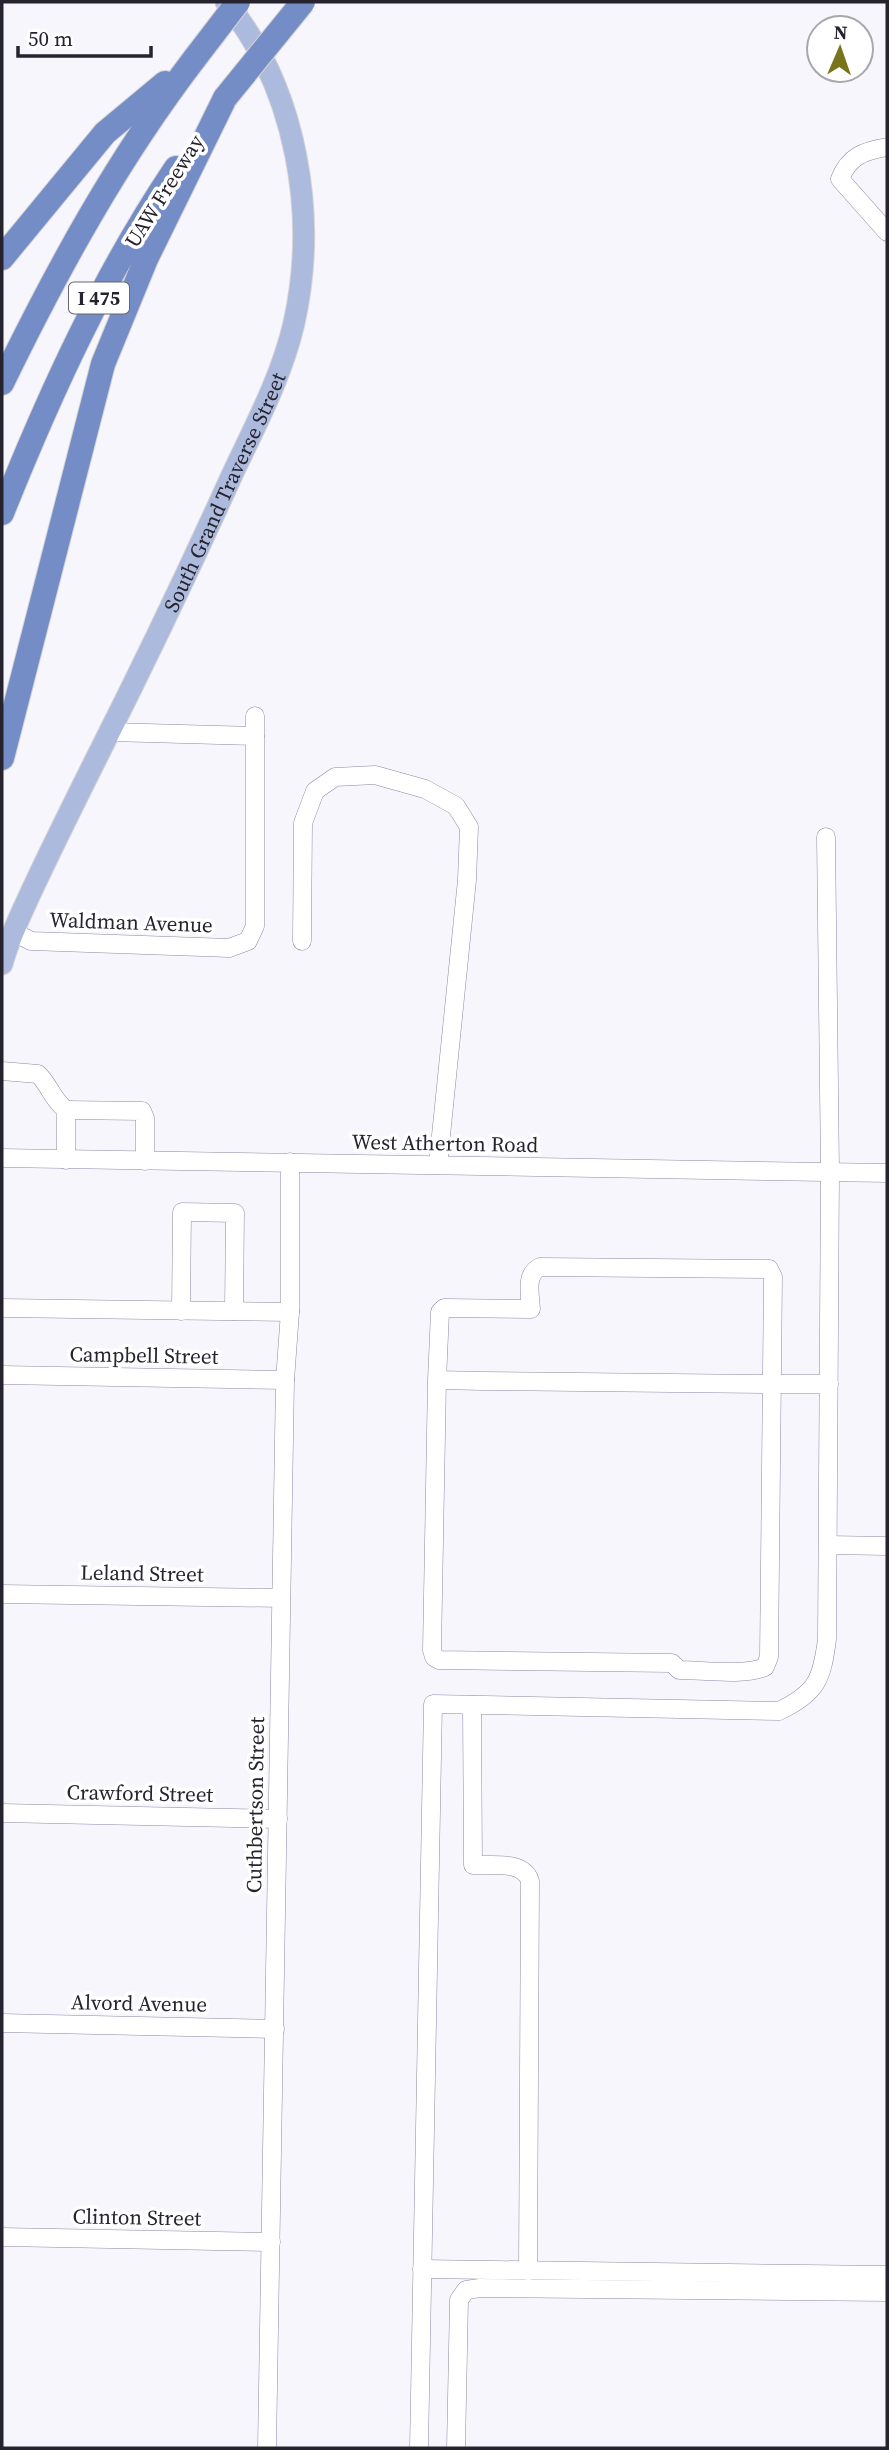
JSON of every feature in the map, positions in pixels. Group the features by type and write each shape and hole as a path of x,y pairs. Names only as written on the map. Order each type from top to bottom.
{"highway":[{"name":"I 475","path":"2,383 38,309 100,196 161,103 238,2"},
{"name":"UAW Freeway","path":"2,513 55,386 109,279 170,177 225,99 303,2"},
{"path":"2,258 105,133 195,58"},
{"path":"2,758 103,364 146,259 225,99"}],"main road":[{"name":"South Grand Traverse Street","path":"2,964 55,840 182,585 276,378 293,326 303,257 303,208 289,132 263,57 249,32 226,2"}],"street":[{"path":"887,147 858,154 845,166 840,179 887,232"},
{"path":"110,732 255,736 255,716"},
{"name":"Waldman Avenue","path":"14,932 32,941 229,948 248,941 255,926 255,736"},
{"path":"302,941 303,823 315,790 335,777 375,775 425,789 456,806 469,827 467,880 438,1165"},
{"path":"419,2448 433,1704 779,1711 799,1701 823,1671 827,1639 830,1172 826,838"},
{"path":"2,1071 38,1074 47,1082 55,1101 66,1110 142,1111 145,1118 145,1161"},
{"path":"66,1110 66,1160"},
{"name":"West Atherton Road","path":"2,1158 887,1173"},
{"name":"Cuthbertson Street","path":"267,2448 285,1380 290,1312 290,1163"},
{"path":"181,1311 182,1212 235,1213 234,1311"},
{"path":"540,1267 769,1269 773,1277 769,1657 765,1667 755,1671 679,1670 671,1663 439,1660 434,1657 437,1380 438,1318 444,1308 531,1309 530,1277 533,1270 540,1267"},
{"path":"2,1308 290,1312"},
{"name":"Campbell Street","path":"2,1375 285,1380"},
{"path":"437,1380 829,1384"},
{"path":"828,1545 887,1546"},
{"name":"Leland Street","path":"2,1594 281,1598"},
{"path":"472,1705 473,1865 519,1867 527,1872 530,1881 528,2271"},
{"name":"Crawford Street","path":"2,1813 278,1819"},
{"name":"Alvord Avenue","path":"2,2023 275,2029"},
{"name":"Clinton Street","path":"2,2237 271,2242"},
{"path":"422,2269 887,2274"},
{"path":"456,2448 459,2300 466,2290 491,2288 887,2292"}]}
